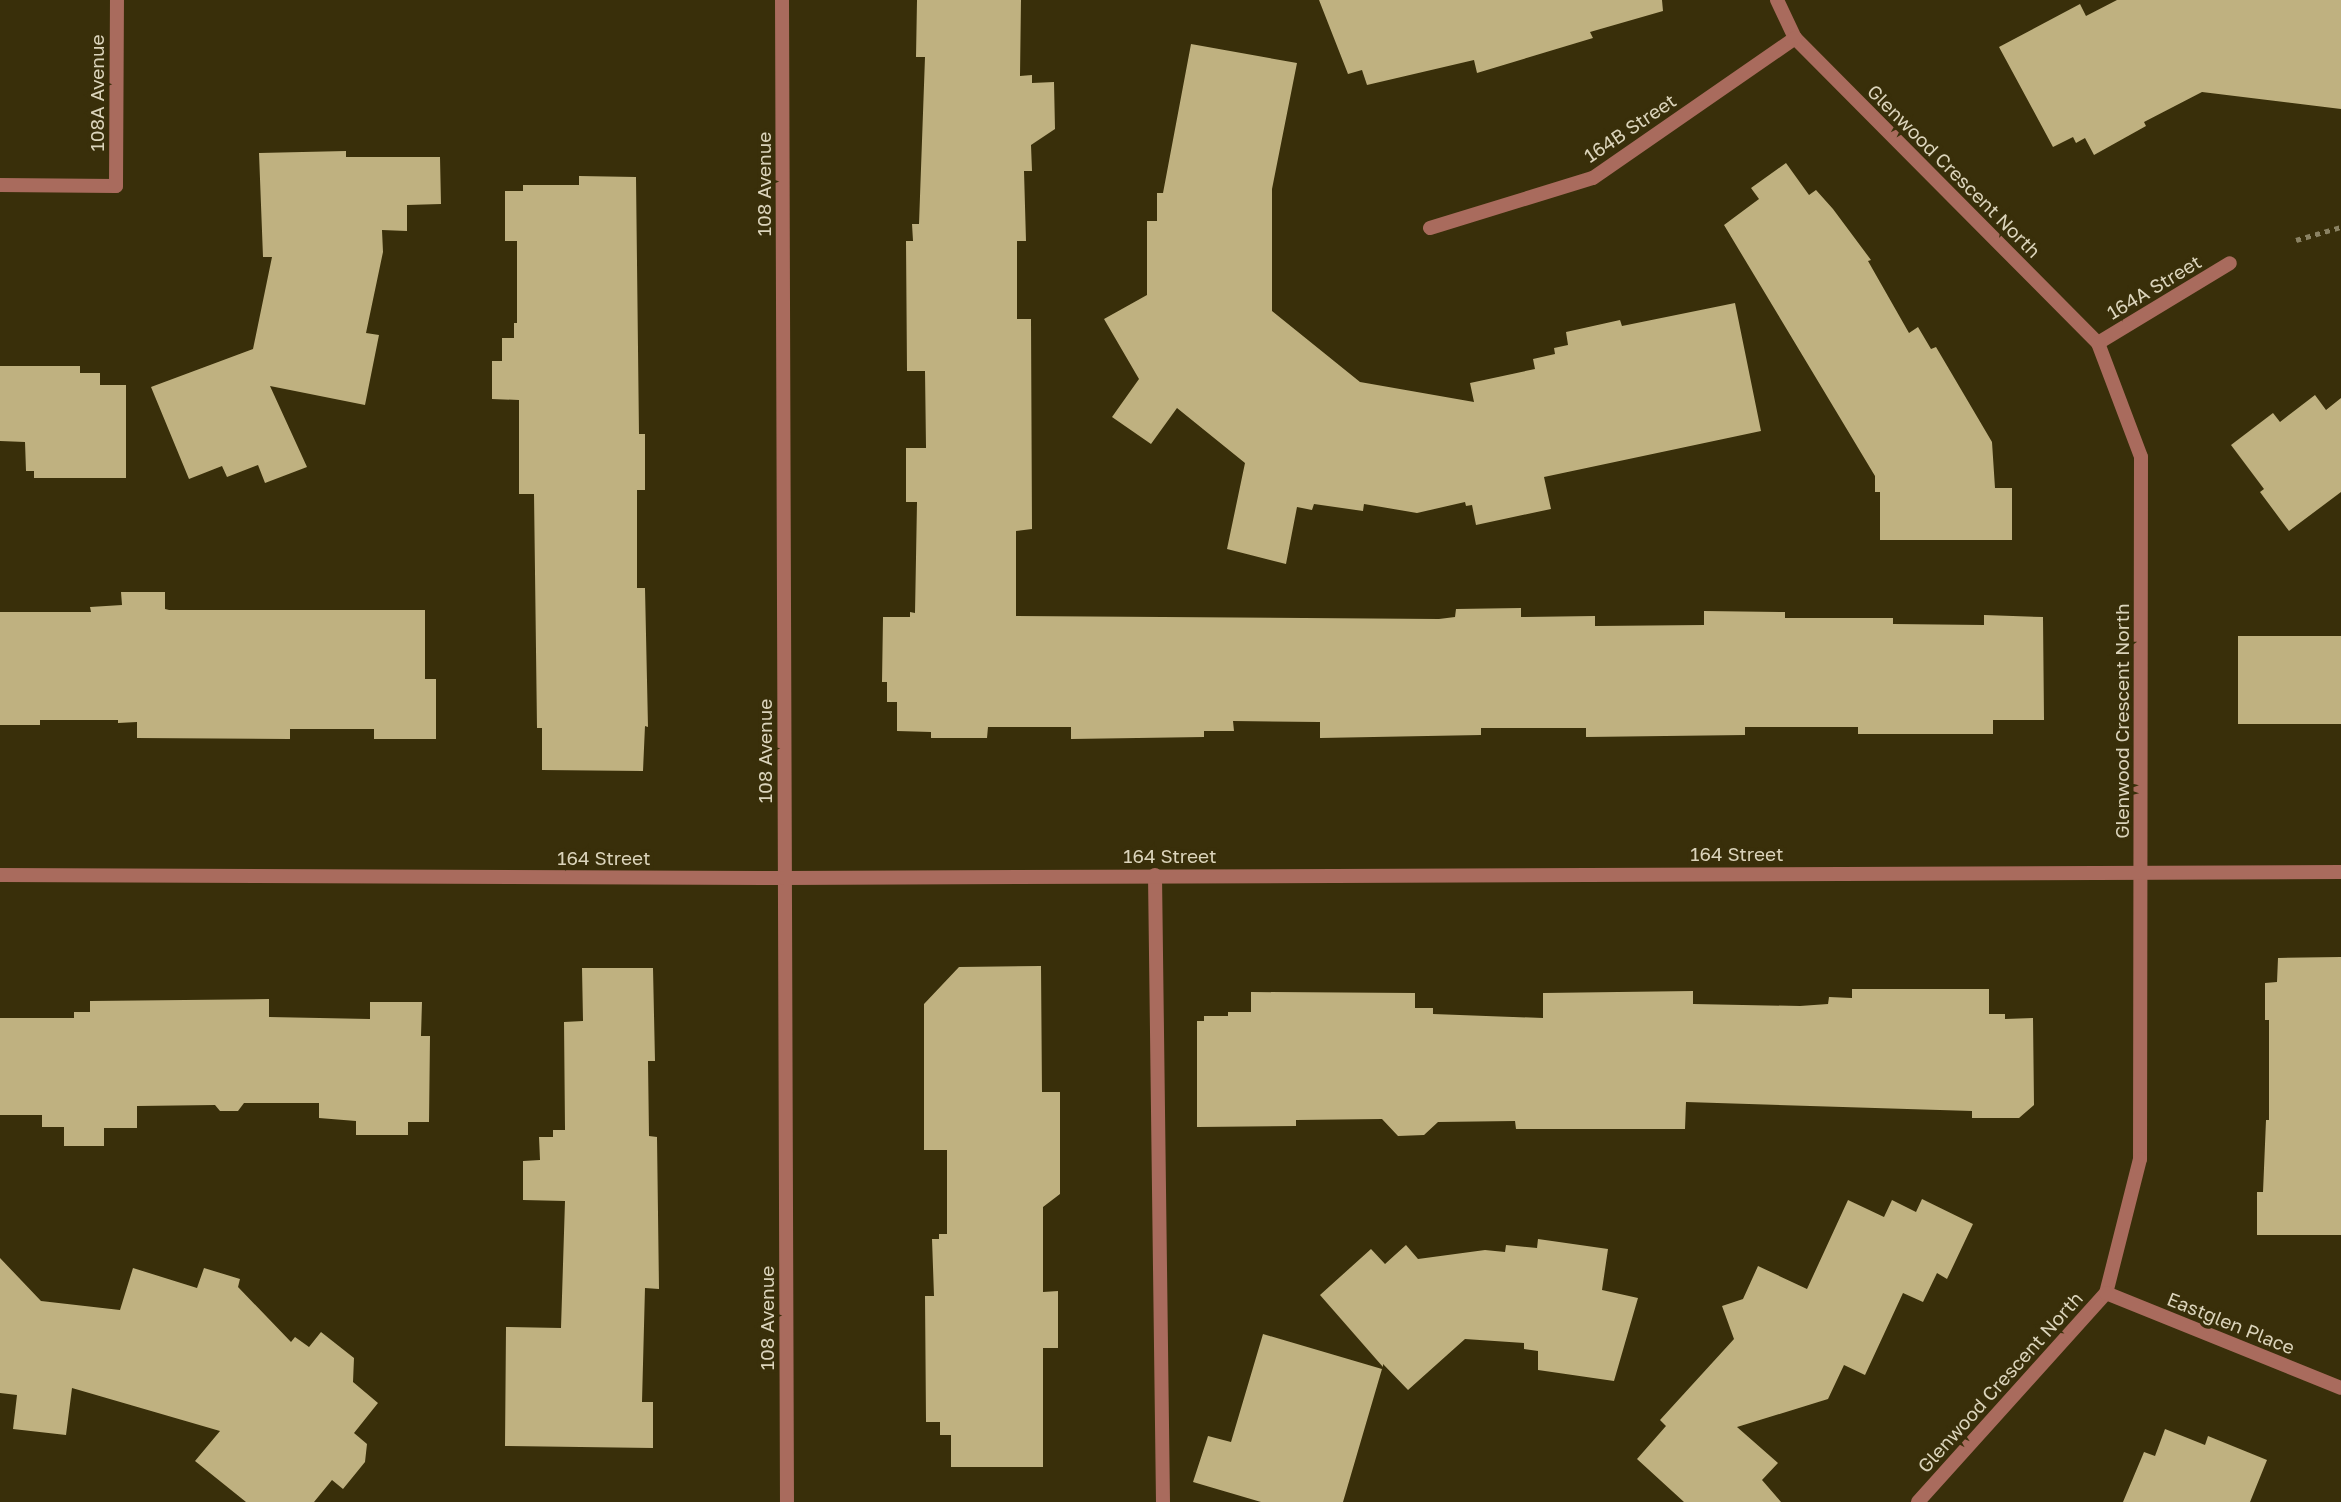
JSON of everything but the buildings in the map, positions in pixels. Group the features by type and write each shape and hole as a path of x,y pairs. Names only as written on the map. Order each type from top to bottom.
{"street":[{"name":"108A Avenue","path":"0,185 116,186 117,0"},
{"name":"108 Avenue","path":"782,0 787,1502"},
{"name":"Glenwood Crescent North","path":"1777,0 1795,38 2098,344 2141,457 2140,1159 2106,1293 1918,1502"},
{"name":"164B Street","path":"1430,228 1593,178 1795,38"},
{"name":"164A Street","path":"2098,344 2230,263"},
{"name":"164 Street","path":"0,875 784,878 2341,872"},
{"path":"1155,875 1163,1502"},
{"name":"Eastglen Place","path":"2106,1293 2341,1388"}],"path":[{"path":"2296,240 2341,227"}]}
